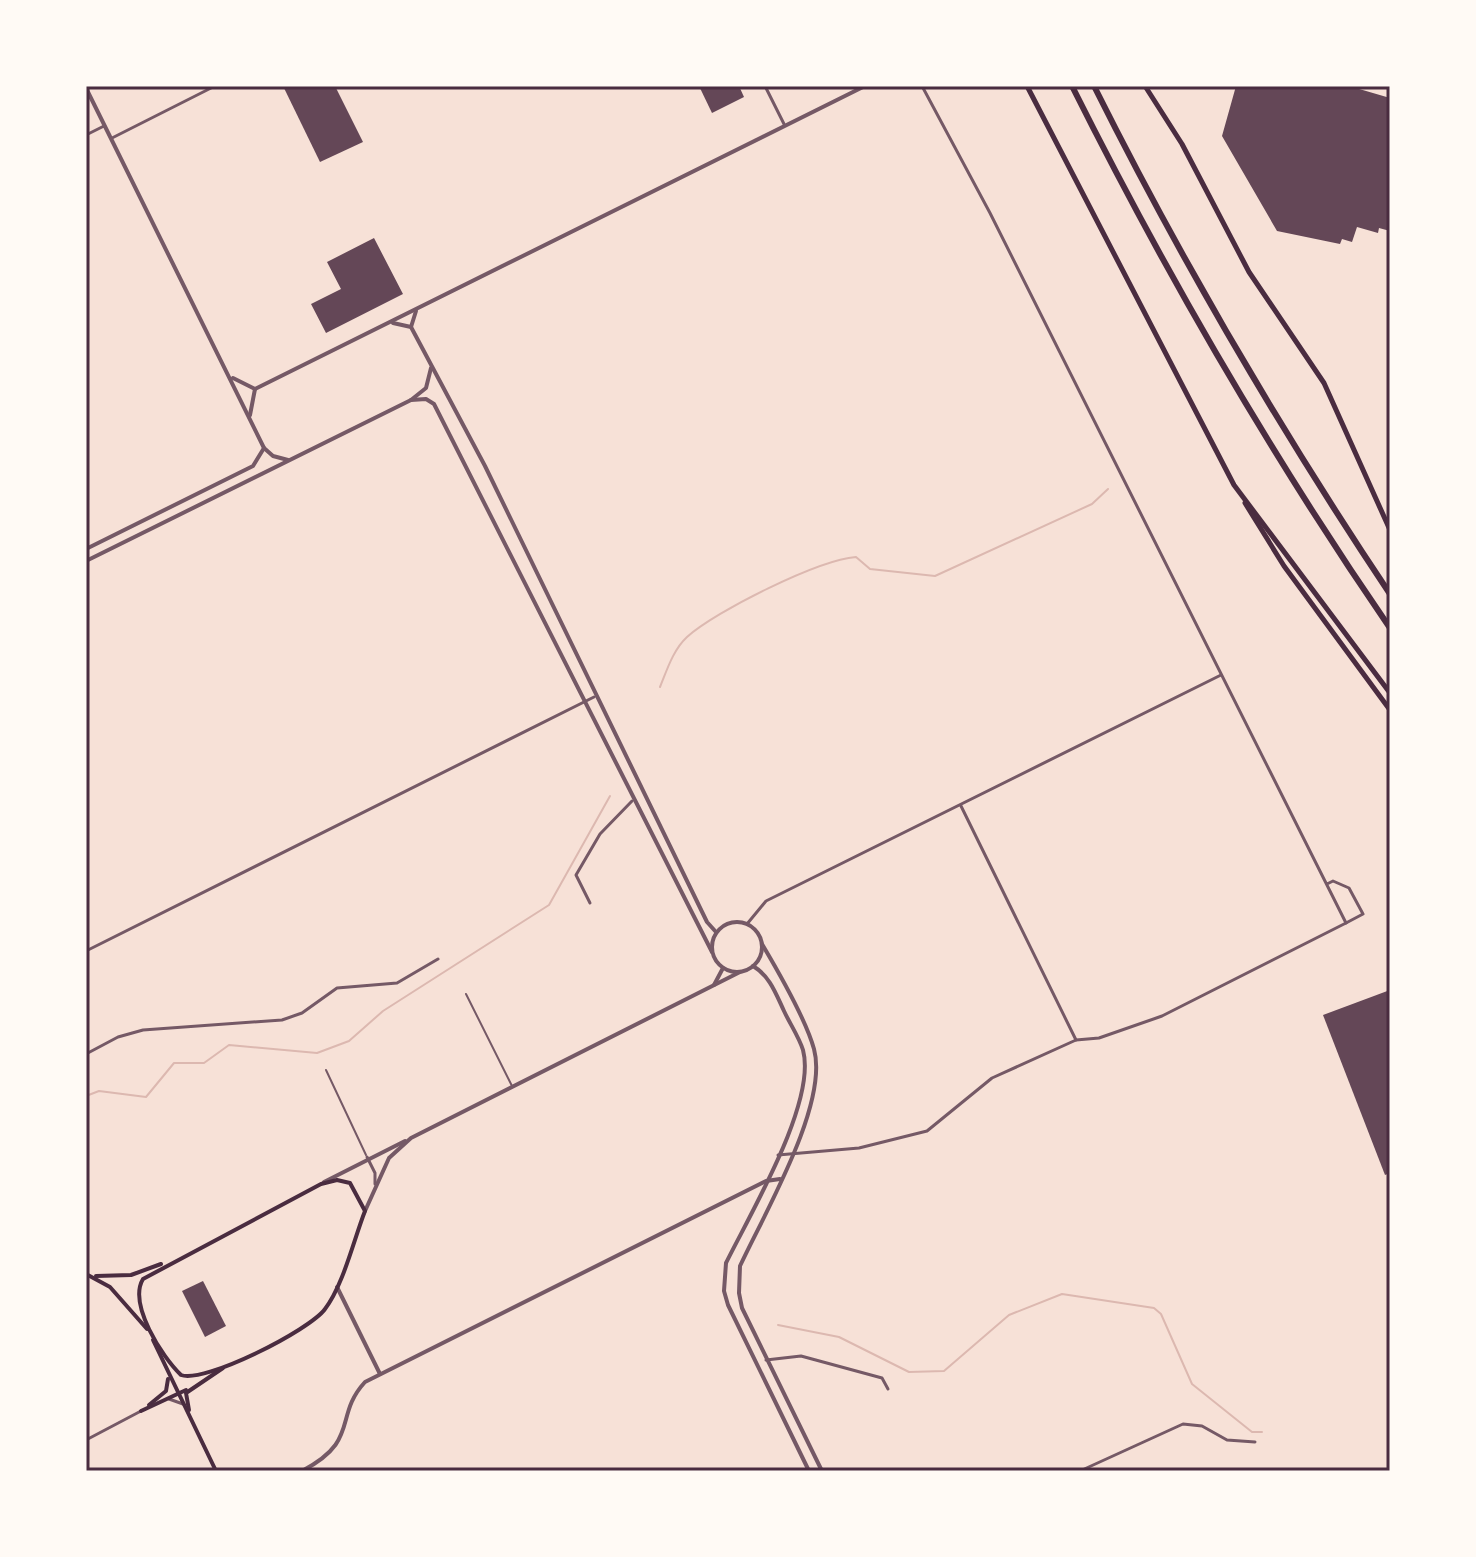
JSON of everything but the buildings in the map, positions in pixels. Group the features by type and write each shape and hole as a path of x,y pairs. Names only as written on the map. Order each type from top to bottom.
{"highway":[{"path":"1072,86 1122,185 1231,380 1296,487 1390,628"},
{"path":"1094,86 1248,369 1390,594"}],"main road":[{"path":"1027,86 1234,485 1284,566 1390,710"},
{"path":"1145,86 1182,144 1236,252 1324,383 1390,528"},
{"path":"1234,485 1390,693"},
{"path":"141,1411 176,1395 191,1388 230,1363 314,1321 331,1300 365,1211 350,1183 337,1180 321,1184 149,1273 139,1285 149,1330 176,1395 193,1420"},
{"path":"89,1275 131,1275 171,1261"},
{"path":"89,1275 122,1298 181,1375 193,1376 230,1363"},
{"path":"141,1411 166,1391 168,1376"},
{"path":"191,1388 185,1398 216,1471"}],"street":[{"path":"112,138 215,86"},
{"path":"765,86 784,124"},
{"path":"255,389 865,86"},
{"path":"922,86 990,213 1346,923"},
{"path":"86,88 264,448 273,456 288,460"},
{"path":"86,135 105,126"},
{"path":"417,308 411,327 485,466 594,697 707,922 716,932"},
{"path":"389,323 411,327"},
{"path":"86,561 411,400 426,388 431,365"},
{"path":"230,376 255,389"},
{"path":"250,415 255,389"},
{"path":"411,400 426,399 434,404 632,801 712,952 723,968 740,972"},
{"path":"86,549 253,466 264,448"},
{"path":"224,480 228,489"},
{"path":"747,924 766,901 1221,675"},
{"path":"86,951 594,697"},
{"path":"590,903 576,875 600,834 632,801"},
{"path":"961,805 1076,1040"},
{"path":"778,1155 859,1148 927,1131 992,1078 1076,1040 1099,1038 1162,1016 1363,914 1349,888 1333,881 1327,884"},
{"path":"712,952 716,932 731,923 747,924 759,936 814,1048 817,1076 811,1111 740,1266 742,1308 822,1471"},
{"path":"321,1184 367,1157 713,988 753,966 762,944"},
{"path":"86,1054 118,1037 143,1030 282,1020 302,1013 337,988 397,983 438,959"},
{"path":"753,966 764,972 775,990 803,1051 804,1076 799,1108 726,1263 724,1291 755,1365 809,1471"},
{"path":"713,988 723,968"},
{"path":"365,1211 389,1158 411,1138"},
{"path":"367,1157 375,1173 375,1184"},
{"path":"302,1471 340,1444 358,1390 380,1374 766,1181 780,1179"},
{"path":"336,1286 380,1374"},
{"path":"766,1360 801,1356 882,1378 888,1389"},
{"path":"165,1400 173,1399 183,1404"},
{"path":"86,1440 141,1411"},
{"path":"1080,1471 1183,1424 1202,1426 1227,1440 1255,1442"}],"lane":[{"path":"466,994 513,1088"},
{"path":"326,1070 367,1157"}],"waterway":[{"path":"660,687 674,654 687,637 720,614 768,588 818,567 856,557 870,569 935,576 1092,504 1108,489"},
{"path":"86,1096 99,1091 146,1097 174,1063 204,1063 229,1045 317,1053 349,1041 383,1011 549,905 610,796"},
{"path":"778,1325 839,1337 909,1372 944,1371 1009,1315 1062,1294 1154,1308 1161,1314 1192,1384 1252,1432 1262,1432"}]}
